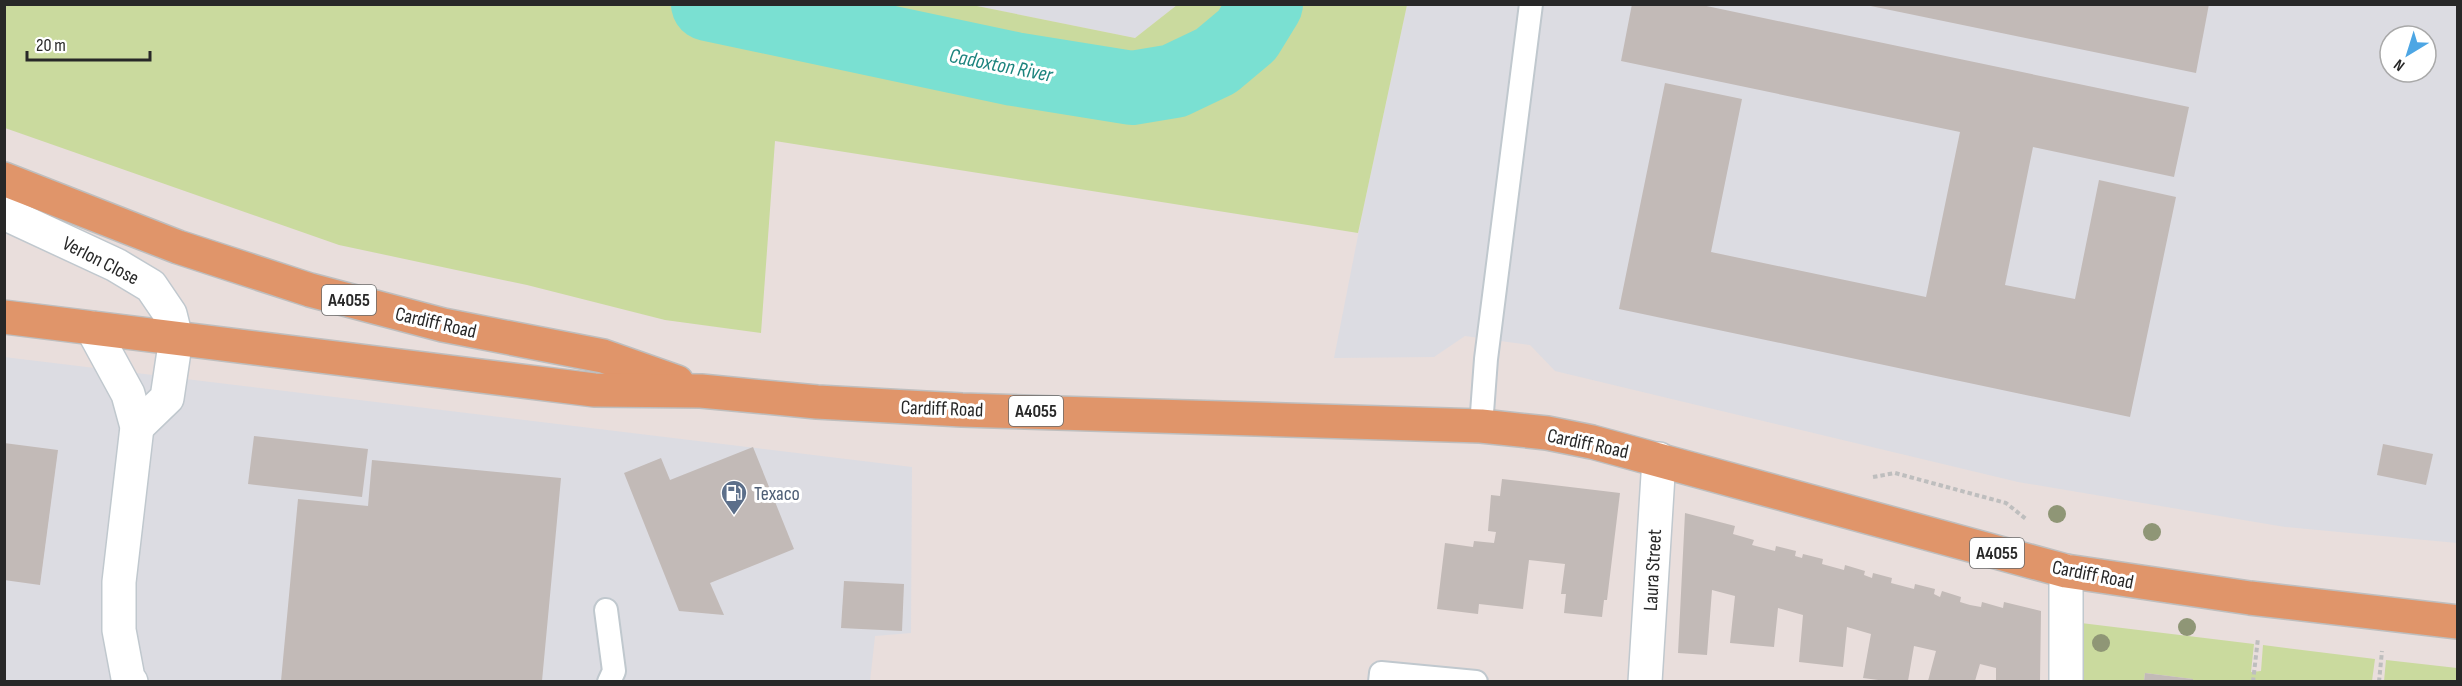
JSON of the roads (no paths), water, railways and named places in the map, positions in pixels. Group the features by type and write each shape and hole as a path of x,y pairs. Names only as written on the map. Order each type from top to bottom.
{"main road":[{"name":"Cardiff Road","path":"4,179 178,247 310,290 443,325 603,356 701,391"},
{"name":"Cardiff Road","path":"4,317 594,390 701,391 817,402 962,410 1481,426 1547,434 1592,442 1659,459 2066,571 2263,599 2457,622"}],"street":[{"name":"Verlon Close","path":"4,213 116,265 151,286 170,314 176,338 166,398 137,427"},
{"path":"92,328 128,394 137,427 119,582 119,630 128,678 131,681"},
{"name":"Laura Street","path":"1646,681 1659,459"},
{"path":"2066,571 2066,681"}],"lane":[{"path":"1481,426 1486,359 1531,4"},
{"path":"606,610 614,670 609,681"},
{"path":"1380,681 1381,673 1476,681"}],"waterway":[{"name":"Cadoxton River","path":"708,4 1014,69 1132,88 1174,81 1216,61 1247,35 1266,4"}],"place":[{"name":"Texaco","path":"734,516"}]}
